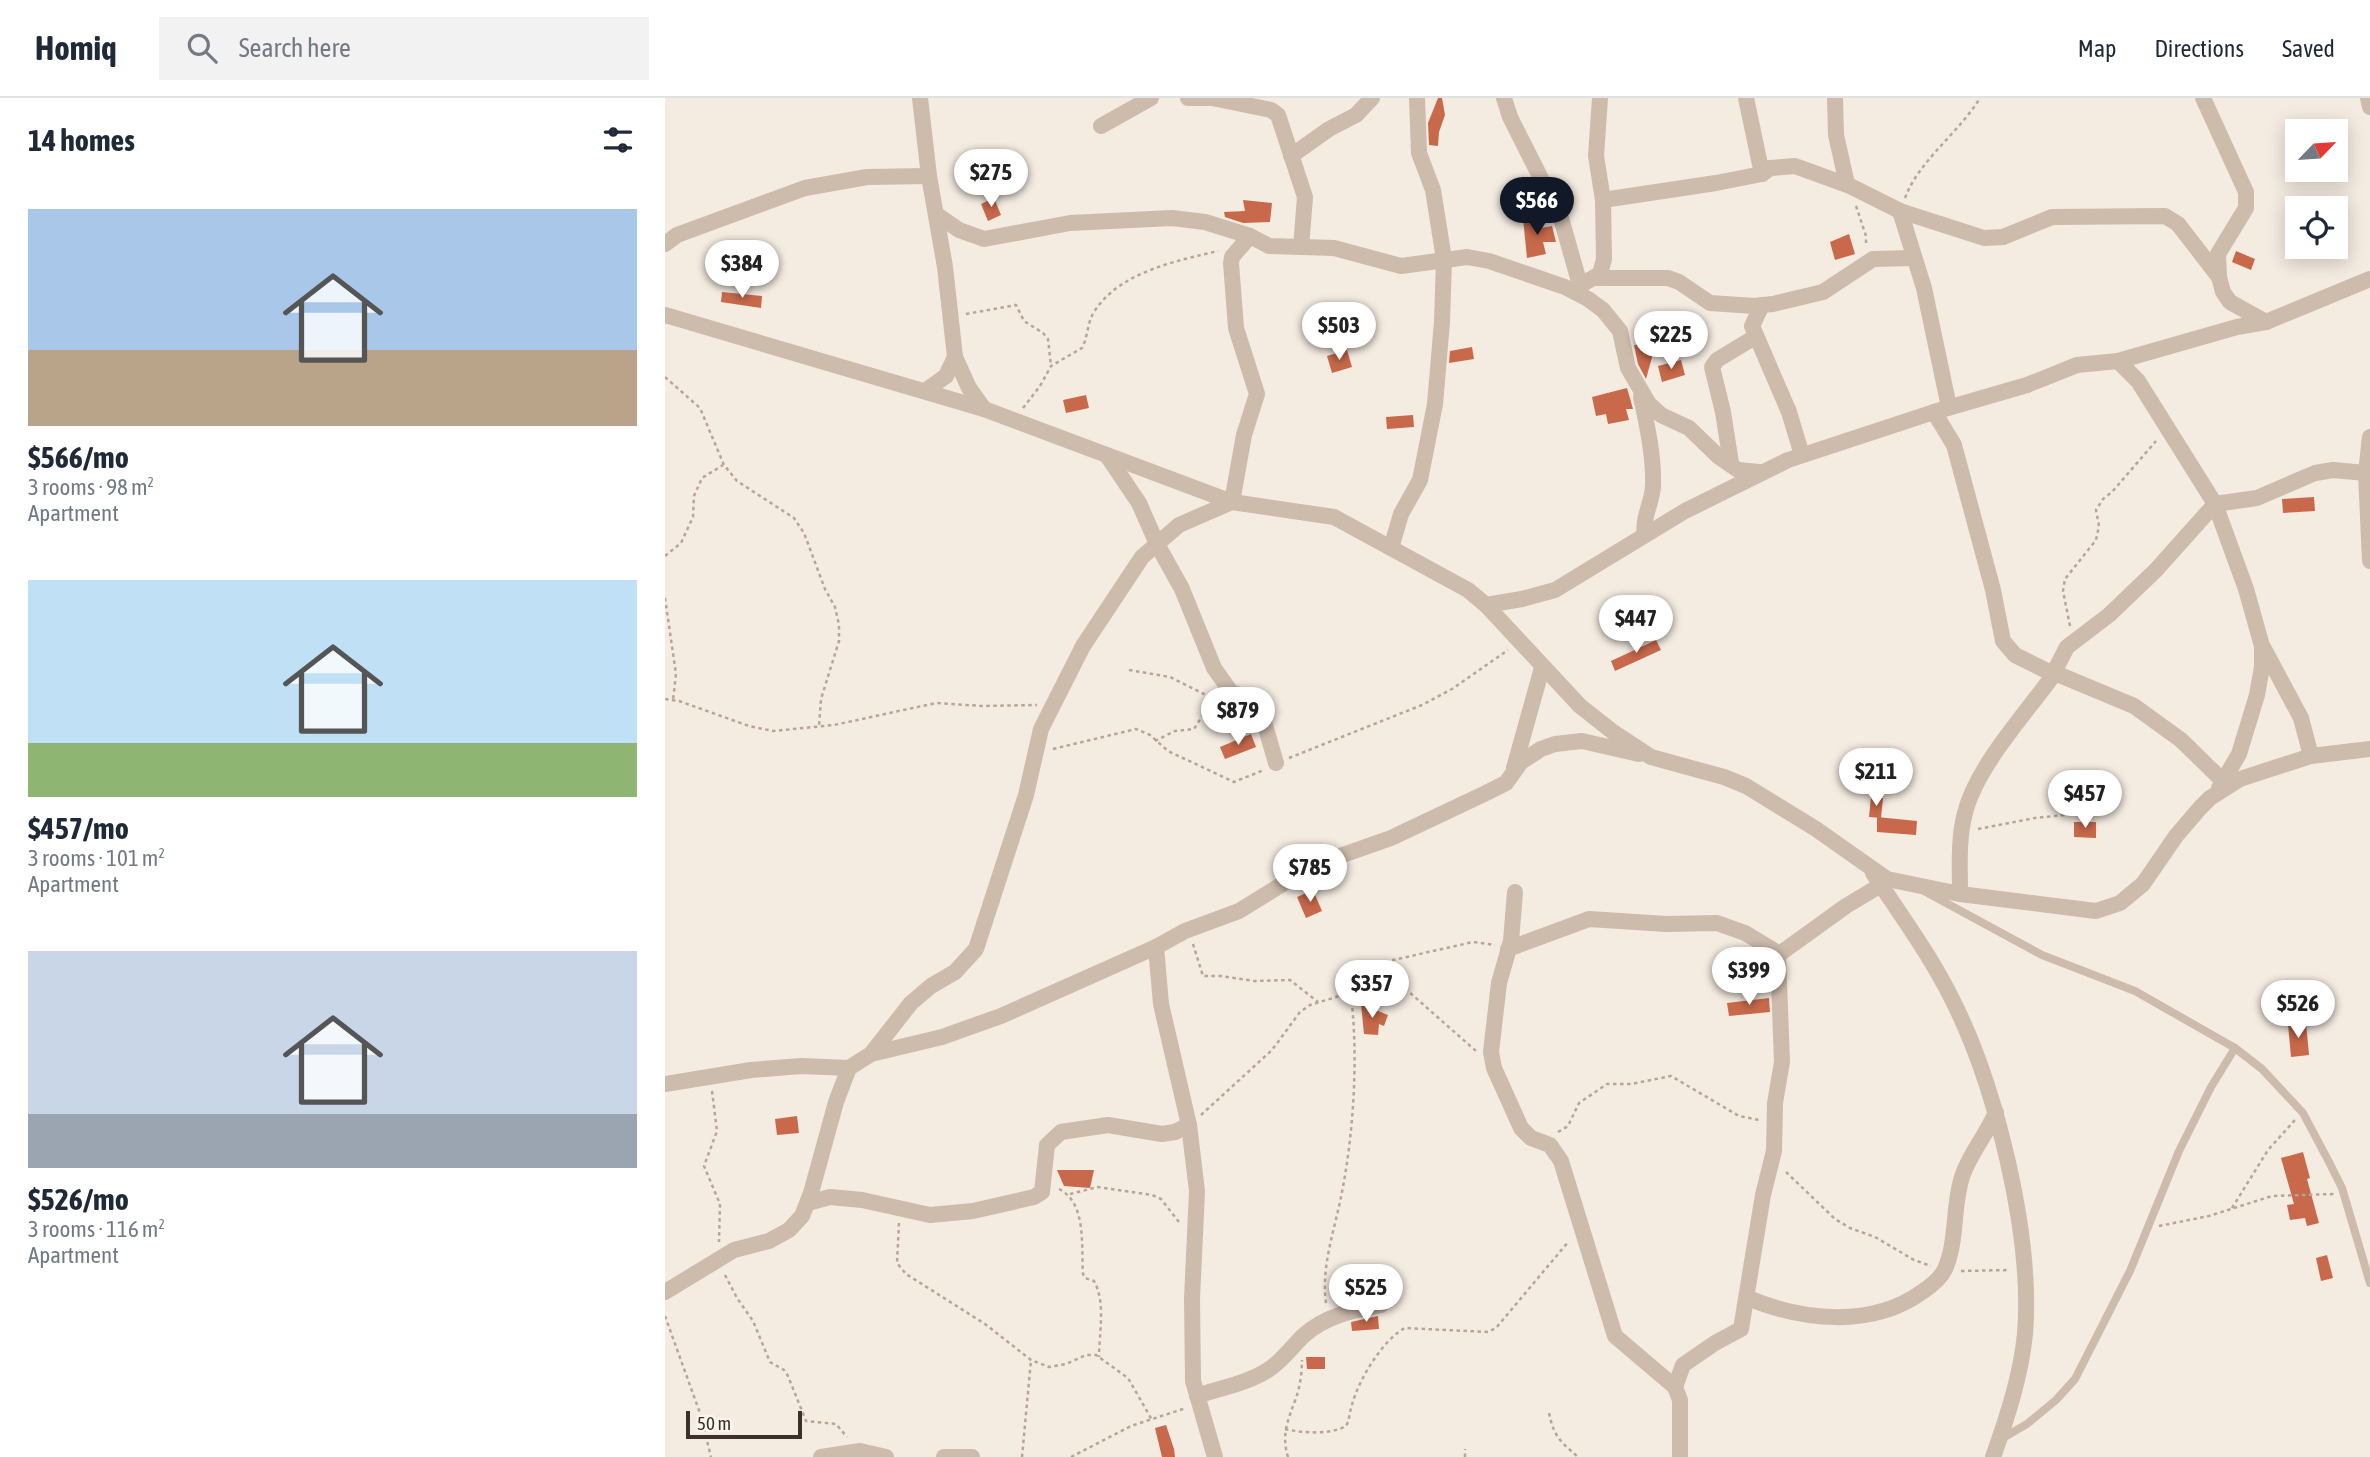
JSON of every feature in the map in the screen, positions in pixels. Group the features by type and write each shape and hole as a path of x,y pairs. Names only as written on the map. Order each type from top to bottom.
{"street":[{"path":"920,98 955,357 969,388 984,409"},
{"path":"1101,127 1151,98"},
{"path":"1188,98 1212,98 1275,112 1305,197 1301,247"},
{"path":"1291,156 1356,115 1373,98"},
{"path":"1391,548 1401,514 1420,480 1435,404 1444,259 1433,190 1419,153 1417,98"},
{"path":"1504,98 1510,117 1561,218 1582,284 1620,331 1627,368 1640,390 1661,415 1689,428 1706,446 1741,471 1761,472"},
{"path":"1582,284 1602,271 1604,259 1603,200 1596,156 1600,98"},
{"path":"1746,98 1762,174"},
{"path":"1835,98 1836,135 1848,185"},
{"path":"2203,98 2246,192 2246,208 2218,254 2223,292 2231,302 2266,322"},
{"path":"2368,98 2370,107"},
{"path":"1603,200 1762,174 1770,168 1795,166 1848,185 1900,211 1985,238 2003,237 2052,217 2165,216 2178,224 2219,276"},
{"path":"665,244 677,235 805,188 867,177 929,176"},
{"path":"1900,211 1924,288 1942,409 1993,590 2003,641 2015,655 2134,706 2181,740 2219,789"},
{"path":"936,214 959,230 984,239 1070,223 1172,218 1205,222 1246,241 1269,246 1343,250 1401,266 1467,257 1582,284 1668,278 1679,282 1710,303 1762,305 1822,292 1864,264 1881,257 1908,260 1914,258"},
{"path":"1232,502 1244,435 1257,394 1236,328 1231,263 1246,241"},
{"path":"1486,605 1522,600 1555,590 1685,511 1761,472 1802,456 1942,409 2027,385 2077,365 2118,361 2237,327 2266,322 2370,279"},
{"path":"1762,305 1752,326 1789,412 1802,456"},
{"path":"665,315 984,409 1232,502 1334,517 1468,590 1486,605 1580,706 1613,733 1651,757"},
{"path":"1731,463 1712,367 1717,360 1755,337"},
{"path":"925,391 946,376 955,357"},
{"path":"2118,361 2138,381 2215,504 2246,589 2262,646 2301,718 2311,756"},
{"path":"1640,390 1648,427 1653,473 1653,490 1643,521 1645,535"},
{"path":"2370,437 2366,473 2370,561"},
{"path":"1108,457 1129,485 1182,589 1223,684 1231,692 1253,701 1260,708 1276,763"},
{"path":"1960,894 1964,814 1973,790 1995,753 2054,673 2067,647 2109,615 2137,588 2215,504 2257,498 2315,473 2333,470 2366,473"},
{"path":"665,1084 751,1070 801,1066 849,1068 871,1054 911,1003 931,986 955,972 976,949 1026,794 1041,729 1083,646 1142,557 1179,525 1232,502"},
{"path":"1142,557 1147,522"},
{"path":"871,1054 920,1044 1001,1016 1156,947 1185,931 1239,911 1289,880 1337,857 1391,838 1506,783 1527,757 1555,744 1582,741 1724,776 1746,786 1887,878 1960,894 2096,911 2120,903 2143,884 2176,836 2219,789 2239,754 2257,695 2262,667 2262,646"},
{"path":"1512,774 1542,668"},
{"path":"2219,789 2240,779 2311,756 2370,749"},
{"path":"1870,868 1953,1000 1996,1112 2012,1183 2027,1300 2025,1337 2012,1395 1993,1457"},
{"path":"1675,1387 1683,1365 1741,1329 1763,1195 1772,1157 1775,1103 1781,1062 1777,962 1780,954 1846,906 1881,885"},
{"path":"1515,891 1508,949 1499,983 1492,1036 1494,1068 1521,1128 1531,1138 1544,1142 1555,1150 1561,1161 1615,1336 1675,1387 1680,1400 1680,1457"},
{"path":"1508,949 1589,919 1666,924 1717,923 1745,933 1780,954"},
{"path":"1156,947 1167,1040 1189,1125 1197,1191 1192,1381 1215,1457"},
{"path":"665,1292 734,1250 769,1241 789,1230 802,1216 808,1203 835,1102 849,1068"},
{"path":"1748,1298 1775,1309 1803,1314 1864,1316 1882,1313 1908,1302 1929,1287 1944,1270 1963,1173 1996,1112"},
{"path":"808,1203 830,1197 862,1200 930,1215 973,1211 1034,1198 1041,1192 1047,1145 1061,1132 1108,1125 1162,1134 1175,1132 1189,1125"},
{"path":"1198,1399 1267,1371 1304,1335 1328,1319 1349,1310 1381,1305"},
{"path":"821,1457 857,1451 886,1457"},
{"path":"944,1457 972,1457"}],"lane":[{"path":"1909,884 2042,955 2135,991 2235,1048 2262,1069 2303,1113 2344,1194 2370,1283"},
{"path":"1999,1440 2027,1424 2056,1400 2074,1379 2091,1352 2149,1228 2179,1151 2211,1087 2235,1048"}],"path":[{"path":"1900,211 1907,191 1921,169 1963,122 1980,98"},
{"path":"1848,185 1866,236 1864,264"},
{"path":"1013,420 1040,386 1051,366 1082,348 1094,311 1130,280 1152,270 1246,241"},
{"path":"951,315 1016,305 1024,321 1048,339 1051,366"},
{"path":"665,377 700,408 724,465 737,481 794,518 804,533 825,589 835,607 839,625 839,641 821,699 819,727"},
{"path":"2067,647 2071,628 2063,591 2065,579 2096,540 2099,526 2096,510 2167,427"},
{"path":"665,556 681,543 693,517 694,496 702,478 724,465"},
{"path":"665,598 676,674 673,700"},
{"path":"1129,670 1177,679 1222,703 1206,710 1194,729 1175,731 1155,741"},
{"path":"665,699 773,731 819,727 936,703 982,706 1051,705"},
{"path":"1963,833 2035,817 2092,812"},
{"path":"1185,931 1194,947 1203,976 1254,981 1290,980 1318,1002"},
{"path":"1189,1125 1220,1100 1272,1049 1300,1012 1318,1002 1340,998 1380,963 1473,943 1508,949"},
{"path":"1380,963 1494,1068"},
{"path":"1328,1319 1325,1298 1330,1238 1346,1167 1354,1075 1356,1030 1350,988"},
{"path":"710,1076 717,1131 704,1166 720,1204 722,1218 718,1260 737,1298 753,1321 770,1362 788,1376 806,1421 836,1424 857,1451"},
{"path":"1544,1142 1568,1126 1579,1103 1607,1084 1631,1084 1671,1076 1739,1116 1775,1124"},
{"path":"2231,1208 2268,1150 2303,1113"},
{"path":"1772,1157 1795,1183 1835,1219 1875,1237 1914,1260 1944,1270 1972,1272 2023,1269"},
{"path":"1044,1181 1070,1195 1078,1209 1083,1273 1085,1278 1094,1281 1101,1315 1100,1358"},
{"path":"1070,1195 1098,1187 1152,1195 1161,1199 1194,1236"},
{"path":"2149,1228 2210,1216 2272,1196 2344,1194"},
{"path":"899,1209 899,1267 941,1298 985,1324 1031,1360 1049,1367 1066,1364 1086,1355 1100,1358 1128,1378 1152,1420"},
{"path":"1285,1429 1298,1432 1333,1431 1346,1426 1352,1404 1369,1367 1393,1334 1405,1328 1488,1332 1496,1328 1580,1228"},
{"path":"665,1316 701,1416 711,1457"},
{"path":"1288,1457 1283,1443 1296,1397 1304,1335"},
{"path":"1022,1457 1031,1360"},
{"path":"1070,1457 1131,1426 1152,1420 1198,1399"},
{"path":"1549,1413 1557,1439 1578,1457"},
{"path":"1465,1449 1465,1457"}],"building":[{"path":"1438,98 1442,98 1445,115 1439,132 1438,146 1429,145 1428,123"},
{"path":"994,198 1001,215 988,221 981,204"},
{"path":"1243,200 1272,203 1270,222 1243,223 1225,217 1224,212 1245,211"},
{"path":"1541,217 1541,228 1552,226 1556,242 1543,242 1546,254 1527,258 1523,218"},
{"path":"1849,234 1855,254 1835,260 1830,242"},
{"path":"2236,251 2255,259 2251,270 2232,262"},
{"path":"722,292 762,296 761,308 721,302"},
{"path":"1656,343 1646,379 1638,364 1634,345"},
{"path":"1472,347 1474,359 1449,363 1450,351"},
{"path":"1347,350 1352,367 1332,373 1327,356"},
{"path":"1681,360 1685,375 1662,382 1658,366"},
{"path":"1627,388 1633,409 1626,409 1629,420 1608,424 1606,414 1596,416 1592,397"},
{"path":"1086,395 1089,408 1066,413 1063,400"},
{"path":"1413,415 1414,427 1387,429 1386,417"},
{"path":"2314,497 2315,511 2283,513 2282,499"},
{"path":"1656,640 1661,650 1615,671 1611,661"},
{"path":"1251,734 1256,747 1225,759 1220,747"},
{"path":"1871,797 1883,798 1881,818 1869,817"},
{"path":"1877,817 1917,821 1916,835 1877,832"},
{"path":"2074,822 2096,822 2096,838 2074,837"},
{"path":"1313,890 1322,911 1306,918 1297,897"},
{"path":"1769,998 1770,1012 1729,1016 1727,1003"},
{"path":"1361,1004 1388,1015 1384,1026 1379,1024 1378,1035 1364,1034"},
{"path":"2306,1023 2309,1055 2291,1057 2288,1024"},
{"path":"797,1116 799,1133 777,1135 775,1119"},
{"path":"2303,1152 2319,1223 2307,1226 2305,1218 2290,1220 2287,1205 2294,1204 2281,1158"},
{"path":"1057,1170 1094,1170 1090,1188 1064,1186"},
{"path":"2327,1255 2333,1278 2321,1281 2316,1258"},
{"path":"1346,1269 1353,1286 1342,1291 1334,1274"},
{"path":"1378,1316 1379,1329 1352,1331 1351,1322"},
{"path":"1306,1357 1325,1357 1325,1369 1307,1369"},
{"path":"1166,1425 1175,1457 1162,1457 1155,1428"}]}
